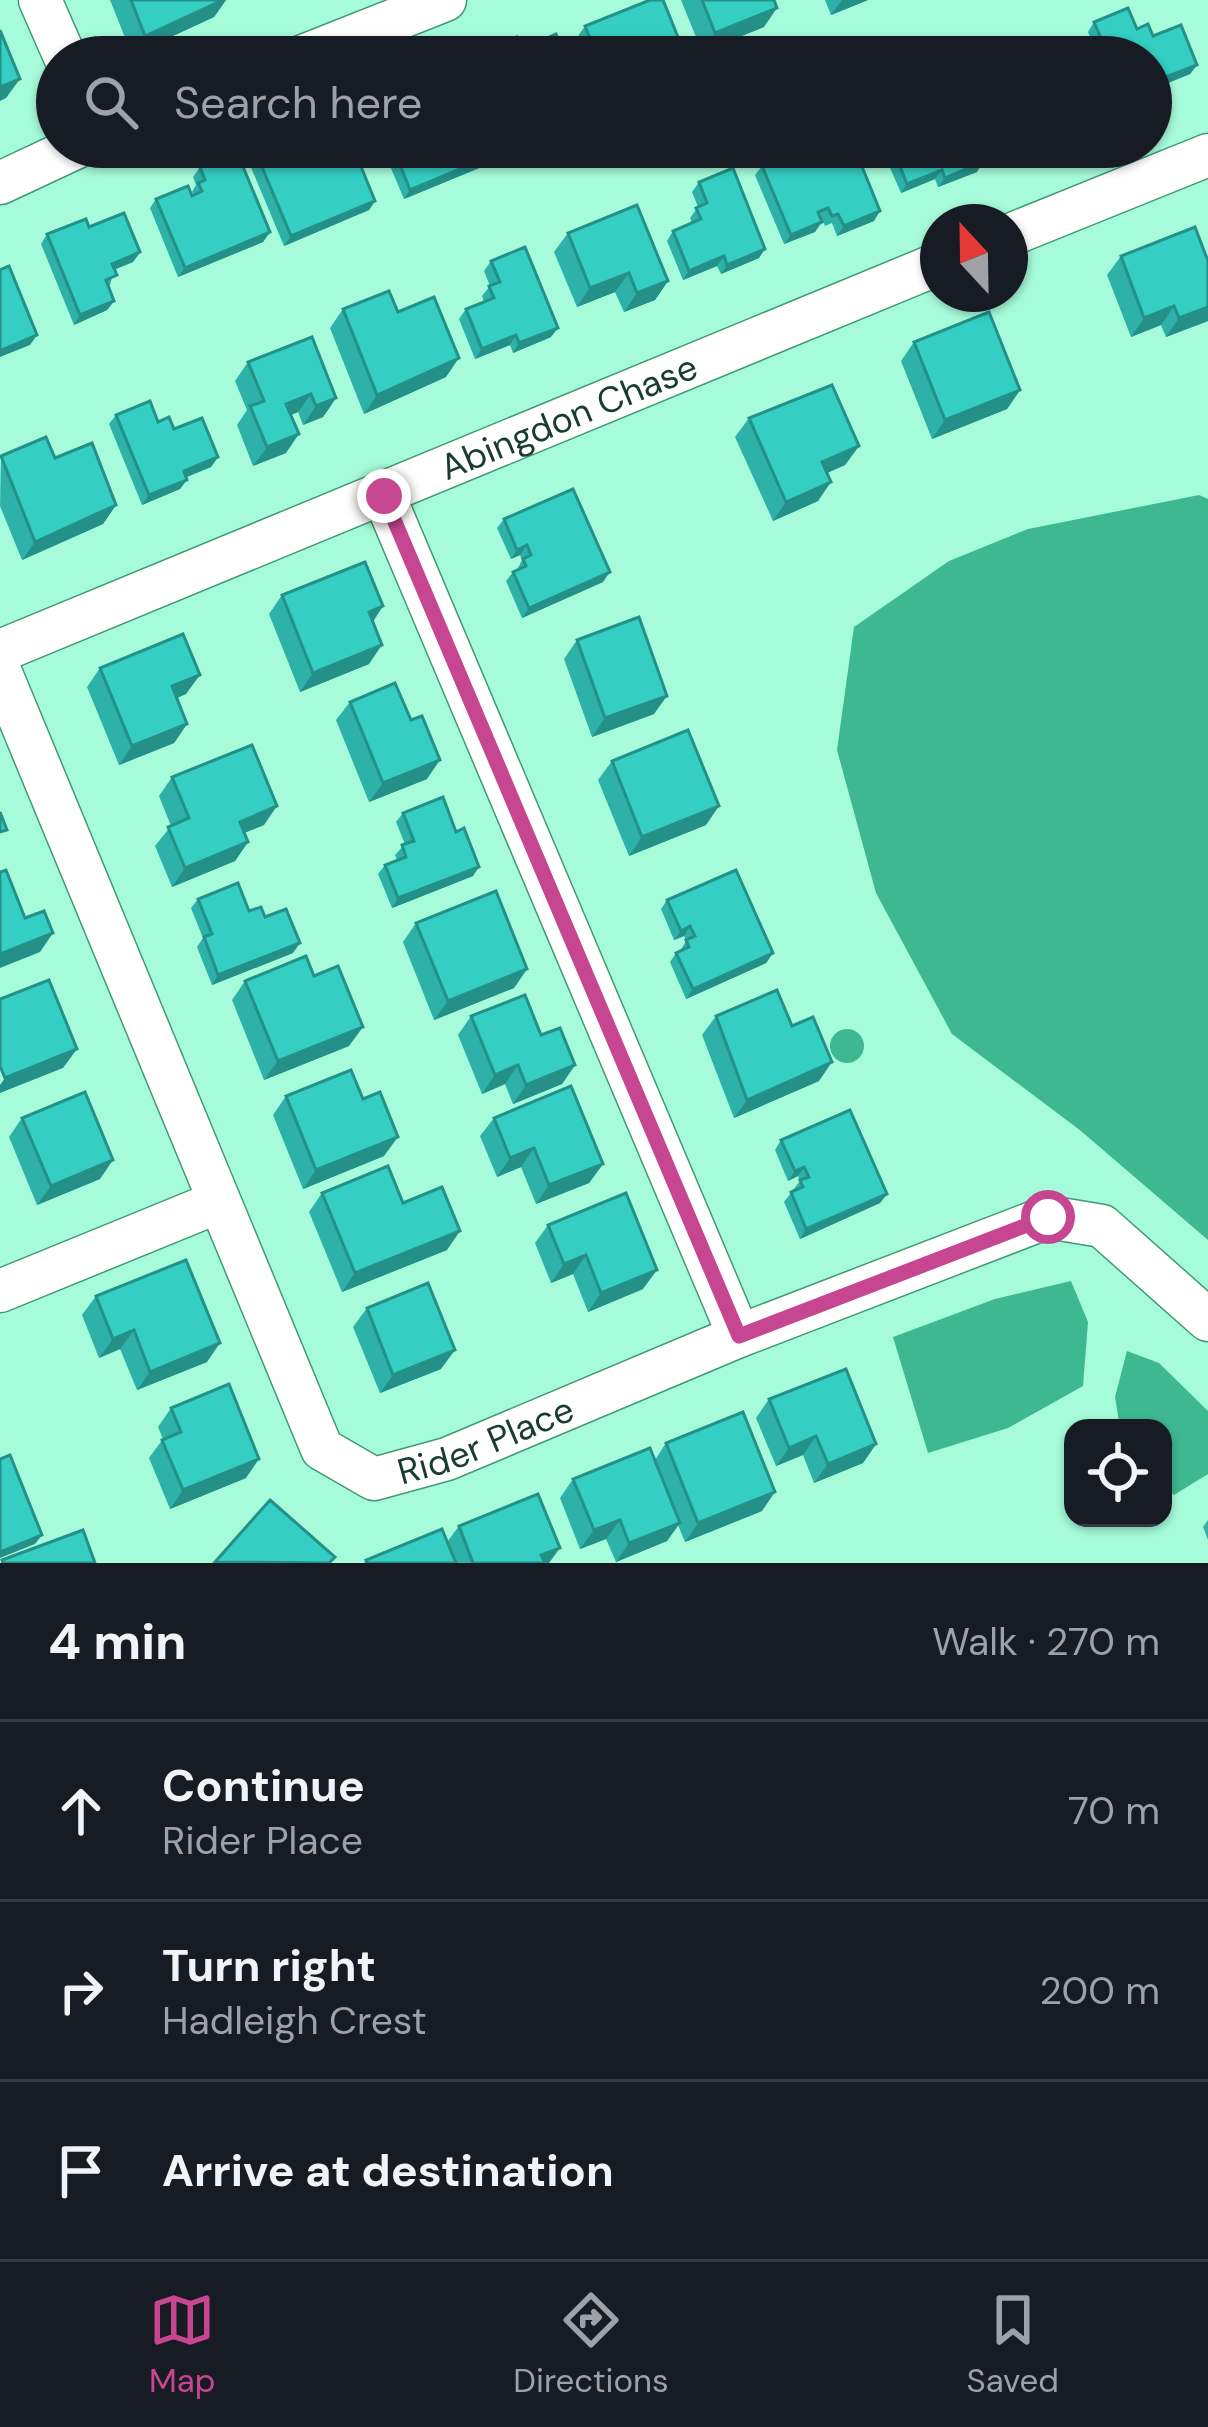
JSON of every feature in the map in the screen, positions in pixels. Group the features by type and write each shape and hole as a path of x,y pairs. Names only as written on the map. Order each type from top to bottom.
{"street":[{"path":"40,0 56,36"},
{"path":"354,36 446,0"},
{"path":"1028,228 1208,155"},
{"path":"0,183 36,166"},
{"name":"Abingdon Chase","path":"0,651 920,272"},
{"path":"384,496 739,1336"},
{"name":"Rider Place","path":"0,671 322,1450 374,1478 447,1459 739,1336 1048,1217 1102,1226 1208,1320"},
{"path":"0,1292 218,1202"}],"shaded area":[{"path":"1199,495 1208,499 1208,1240 1081,1131 952,1034 876,893 837,750 854,627 949,561 1028,529"},
{"path":"847,1029 859,1034 864,1046 859,1058 847,1063 835,1058 830,1046 835,1034"},
{"path":"1071,1281 1088,1322 1083,1386 1008,1428 928,1453 893,1337 995,1299"},
{"path":"1127,1351 1159,1363 1208,1411 1208,1474 1174,1495 1172,1419 1119,1419 1115,1397"}],"building":[{"path":"131,0 223,0 145,36"},
{"path":"650,0 663,0 678,36 589,36 585,26"},
{"path":"702,0 774,0 777,8 715,33"},
{"path":"1128,8 1137,29 1148,24 1153,36 1100,36 1094,22"},
{"path":"1181,25 1197,65 1172,75 1172,36 1153,36"},
{"path":"0,30 20,79 0,87"},
{"path":"200,168 244,168 270,232 185,268 156,199 188,186 192,196 202,191 198,183 205,180"},
{"path":"262,168 362,168 375,201 291,236"},
{"path":"401,168 463,168 410,190"},
{"path":"733,168 765,249 727,265 724,256 689,271 673,231 701,219 696,208 707,203 699,182"},
{"path":"763,168 863,168 880,211 844,226 828,208 818,212 822,222 791,235"},
{"path":"901,168 969,168 945,178 942,170 907,184"},
{"path":"637,205 668,281 637,293 629,273 590,288 568,233"},
{"path":"124,213 140,252 112,264 117,275 106,280 114,301 80,315 47,234 86,219 89,227"},
{"path":"1195,227 1208,261 1208,307 1179,318 1174,306 1144,318 1121,256"},
{"path":"525,247 558,328 519,343 516,335 482,349 466,309 494,298 489,286 500,282 491,261"},
{"path":"9,266 37,335 0,351 0,270"},
{"path":"389,291 398,312 434,297 459,358 377,395 343,309"},
{"path":"989,312 1020,390 945,420 914,342"},
{"path":"312,337 336,398 316,406 311,394 286,404 299,434 267,447 250,406 264,401 248,362"},
{"path":"832,385 859,446 822,462 831,482 786,502 749,418"},
{"path":"150,401 158,422 169,417 174,429 202,418 218,457 184,471 187,480 149,495 116,415"},
{"path":"46,437 55,458 92,443 116,505 35,542 1,456"},
{"path":"573,489 610,572 529,608 513,572 526,566 523,559 531,555 527,545 517,550 504,519"},
{"path":"365,562 383,606 369,612 382,645 313,673 282,595"},
{"path":"639,617 667,696 605,718 577,640"},
{"path":"183,634 200,675 172,686 187,724 132,746 100,668"},
{"path":"395,683 411,720 422,716 440,760 383,783 350,702"},
{"path":"688,730 719,806 642,837 612,761"},
{"path":"252,745 277,806 240,822 248,842 185,868 168,827 189,818 172,777"},
{"path":"443,797 456,832 464,828 479,867 398,898 385,865 406,857 402,845 414,841 403,813"},
{"path":"6,870 25,918 44,911 53,933 0,954 0,872"},
{"path":"736,870 773,953 693,989 676,953 689,947 686,940 695,936 690,926 681,931 667,900"},
{"path":"238,883 249,911 261,907 265,917 286,909 300,943 218,975 204,937 212,934 198,899"},
{"path":"496,891 527,969 448,1001 416,923"},
{"path":"306,956 314,976 338,966 363,1027 278,1061 245,981"},
{"path":"49,980 77,1049 5,1078 0,1066 0,999"},
{"path":"777,990 792,1026 813,1017 832,1062 747,1100 716,1016"},
{"path":"525,995 541,1035 560,1028 575,1065 526,1085 518,1065 495,1075 471,1016"},
{"path":"351,1070 363,1099 380,1092 398,1137 316,1170 286,1096"},
{"path":"571,1086 603,1164 549,1185 534,1148 510,1158 494,1118"},
{"path":"85,1092 113,1160 51,1186 22,1118"},
{"path":"850,1110 887,1194 806,1229 791,1192 803,1187 800,1180 809,1177 804,1167 795,1171 781,1140"},
{"path":"388,1166 403,1203 442,1187 460,1231 355,1273 322,1193"},
{"path":"626,1193 657,1270 601,1293 586,1255 564,1264 548,1225"},
{"path":"186,1260 220,1343 150,1372 134,1330 113,1339 96,1296"},
{"path":"428,1283 455,1350 393,1375 367,1308"},
{"path":"846,1369 876,1444 828,1464 816,1436 789,1448 769,1399"},
{"path":"229,1384 259,1459 183,1490 162,1440 181,1432 171,1408"},
{"path":"743,1412 775,1492 698,1523 666,1443"},
{"path":"650,1448 680,1523 629,1543 620,1520 594,1530 573,1479"},
{"path":"10,1455 42,1535 0,1552 0,1459"},
{"path":"538,1494 560,1548 541,1555 545,1563 473,1563 459,1526"},
{"path":"270,1500 335,1557 329,1563 215,1562"},
{"path":"442,1529 456,1563 367,1563 366,1560"},
{"path":"83,1530 95,1563 3,1563 2,1560"}],"route":[{"path":"384,496 739,1336 1048,1217"}]}
